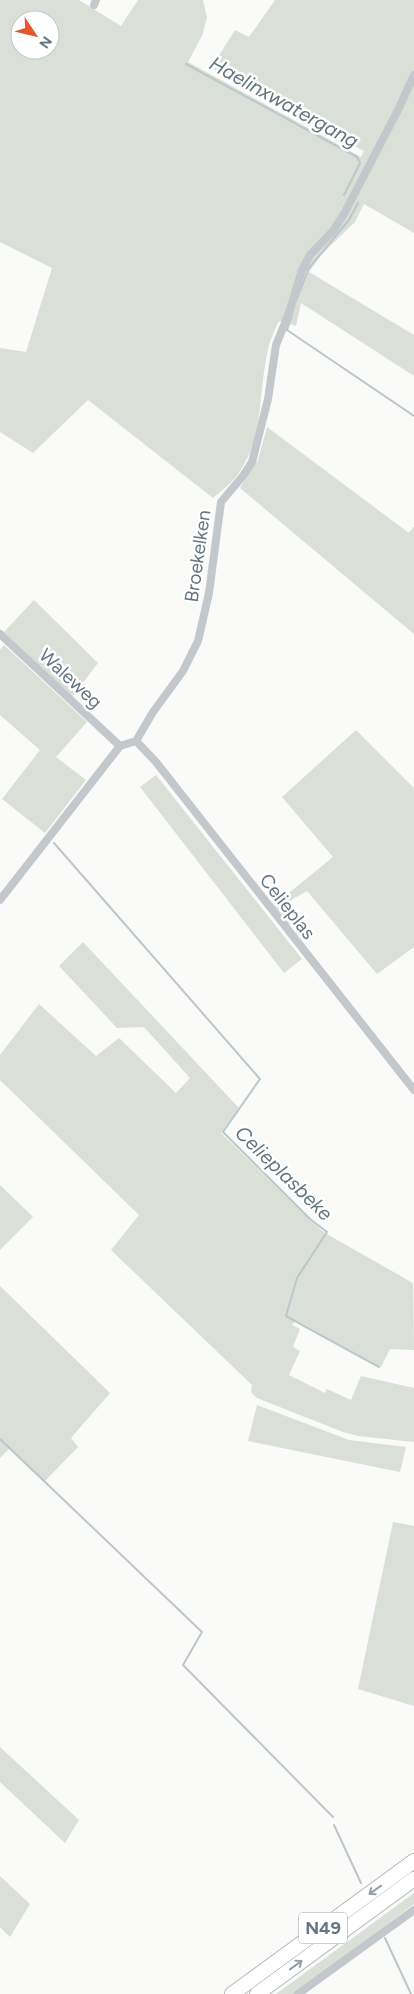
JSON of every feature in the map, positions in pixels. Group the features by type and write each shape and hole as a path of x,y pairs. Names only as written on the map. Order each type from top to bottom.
{"highway":[{"name":"N49","path":"232,1994 414,1861"},
{"name":"N49","path":"257,1994 414,1880"}],"street":[{"name":"Broekelken","path":"136,741 153,712 183,671 198,641 209,593 221,502 252,462 268,400 274,350 289,314 302,270 310,255 333,231 344,214 414,75"},
{"name":"Waleweg","path":"0,634 120,746"},
{"path":"0,900 120,746 136,741"},
{"name":"Celieplas","path":"136,741 156,762 355,1018 414,1090"},
{"path":"298,1994 414,1910"}],"shaded area":[{"path":"0,0 79,0 121,26 138,0 203,0 207,18 202,36 188,62 361,157 364,151 224,78 214,69 215,62 235,30 249,37 275,0 414,0 414,233 364,204 355,222 321,255 309,272 414,335 414,376 301,303 296,326 279,321 270,341 264,369 256,431 246,461 233,480 213,498 88,400 33,453 0,432 0,348 26,352 52,268 0,242"},
{"path":"267,427 409,533 414,526 414,634 240,488 258,460"},
{"path":"34,600 98,663 72,697 4,632"},
{"path":"4,645 87,722 56,757 86,780 45,833 2,799 40,750 0,715 0,650"},
{"path":"356,730 414,788 414,947 377,974 307,891 288,902 292,922 289,925 274,905 333,857 282,797"},
{"path":"156,775 302,959 284,973 140,787"},
{"path":"83,942 239,1108 221,1133 325,1233 413,1283 414,1350 390,1349 381,1367 296,1320 292,1325 300,1329 293,1347 300,1351 289,1375 325,1393 327,1389 351,1400 361,1376 414,1388 414,1442 358,1436 343,1432 257,1398 251,1392 252,1385 111,1250 139,1215 0,1080 0,1055 39,1004 96,1056 119,1038 176,1093 190,1078 144,1027 117,1028 59,966"},
{"path":"0,1185 33,1217 0,1250"},
{"path":"0,1286 110,1393 71,1438 78,1447 45,1481 10,1448 0,1458"},
{"path":"257,1405 349,1440 406,1447 400,1472 248,1441"},
{"path":"393,1522 414,1526 414,1706 358,1689"},
{"path":"0,1747 79,1820 65,1843 0,1782"},
{"path":"0,1876 30,1904 10,1937 0,1927"},
{"path":"414,1893 414,1904 294,1994 276,1994"}],"waterway":[{"name":"Haelinxwatergang","path":"186,64 357,157 360,163 344,195"},
{"name":"Haelinxwatergang","path":"296,301 309,268 349,220 358,203"},
{"name":"Haelinxwatergang","path":"292,315 287,330 414,416"},
{"name":"Celieplasbeke","path":"54,843 260,1079 223,1132 310,1219 327,1232 297,1278 286,1316 379,1367"},
{"path":"0,1439 202,1632 183,1665 333,1817"},
{"path":"334,1825 361,1883"},
{"path":"385,1938 411,1994"}]}
